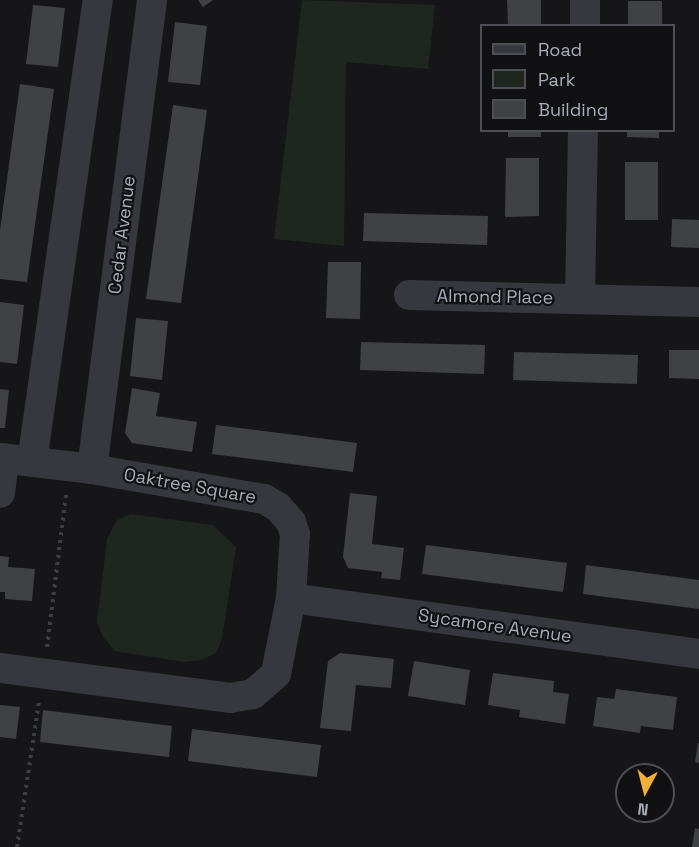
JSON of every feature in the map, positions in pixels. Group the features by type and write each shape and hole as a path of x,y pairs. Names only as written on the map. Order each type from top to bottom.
{"street":[{"path":"0,493 12,459 98,0"},
{"name":"Cedar Avenue","path":"92,469 152,0"},
{"path":"585,0 585,24"},
{"name":"Almond Place","path":"580,299 583,132"},
{"name":"Almond Place","path":"410,295 699,302"},
{"name":"Oaktree Square","path":"0,668 231,698 253,694 276,674 291,598 295,534 291,522 278,507 264,499 92,469 12,459"},
{"name":"Sycamore Avenue","path":"291,598 699,654"}],"green space":[{"path":"302,0 435,5 428,69 346,62 344,246 274,239"},
{"path":"131,514 213,525 236,547 222,639 216,653 202,660 184,662 115,651 103,637 97,622 107,539 117,520"}],"building":[{"path":"198,0 213,0 203,7"},
{"path":"507,0 541,0 541,24 508,24"},
{"path":"628,1 662,1 662,24 628,24"},
{"path":"33,5 65,8 58,67 26,64"},
{"path":"175,22 207,26 200,85 168,82"},
{"path":"20,84 54,89 27,282 0,279 0,230"},
{"path":"173,105 207,110 181,303 146,299"},
{"path":"508,132 541,132 541,137 508,137"},
{"path":"627,132 659,132 659,138 627,137"},
{"path":"506,158 539,158 539,216 505,217"},
{"path":"625,162 658,162 658,220 625,220"},
{"path":"364,213 488,216 487,245 363,241"},
{"path":"672,219 699,220 699,248 671,247"},
{"path":"328,262 361,262 360,319 326,318"},
{"path":"0,302 24,305 17,364 0,362"},
{"path":"136,318 168,321 162,380 130,376"},
{"path":"361,342 485,345 484,374 360,370"},
{"path":"669,350 699,350 699,379 669,378"},
{"path":"514,352 638,355 637,384 513,380"},
{"path":"132,388 160,393 156,416 197,422 192,452 132,443 125,433"},
{"path":"0,389 9,390 5,428 0,428"},
{"path":"216,425 357,443 353,472 212,454"},
{"path":"350,493 377,496 372,544 404,548 400,580 381,578 382,572 348,568 343,557"},
{"path":"426,545 567,563 563,592 422,574"},
{"path":"0,556 9,557 8,567 35,569 32,601 5,599 5,592 0,592"},
{"path":"586,565 699,580 699,609 583,594"},
{"path":"340,653 394,659 391,688 356,685 351,731 320,728 328,661"},
{"path":"414,661 470,670 465,705 408,696"},
{"path":"493,673 554,681 553,692 569,694 565,724 519,717 520,710 488,705"},
{"path":"616,689 677,697 673,730 641,726 640,733 593,726 597,697 614,699"},
{"path":"0,705 20,707 16,739 0,737"},
{"path":"43,710 172,726 169,757 40,742"},
{"path":"192,729 321,745 317,777 188,761"},
{"path":"699,743 699,763 695,762"},
{"path":"695,828 699,829 699,847 692,847"}]}
